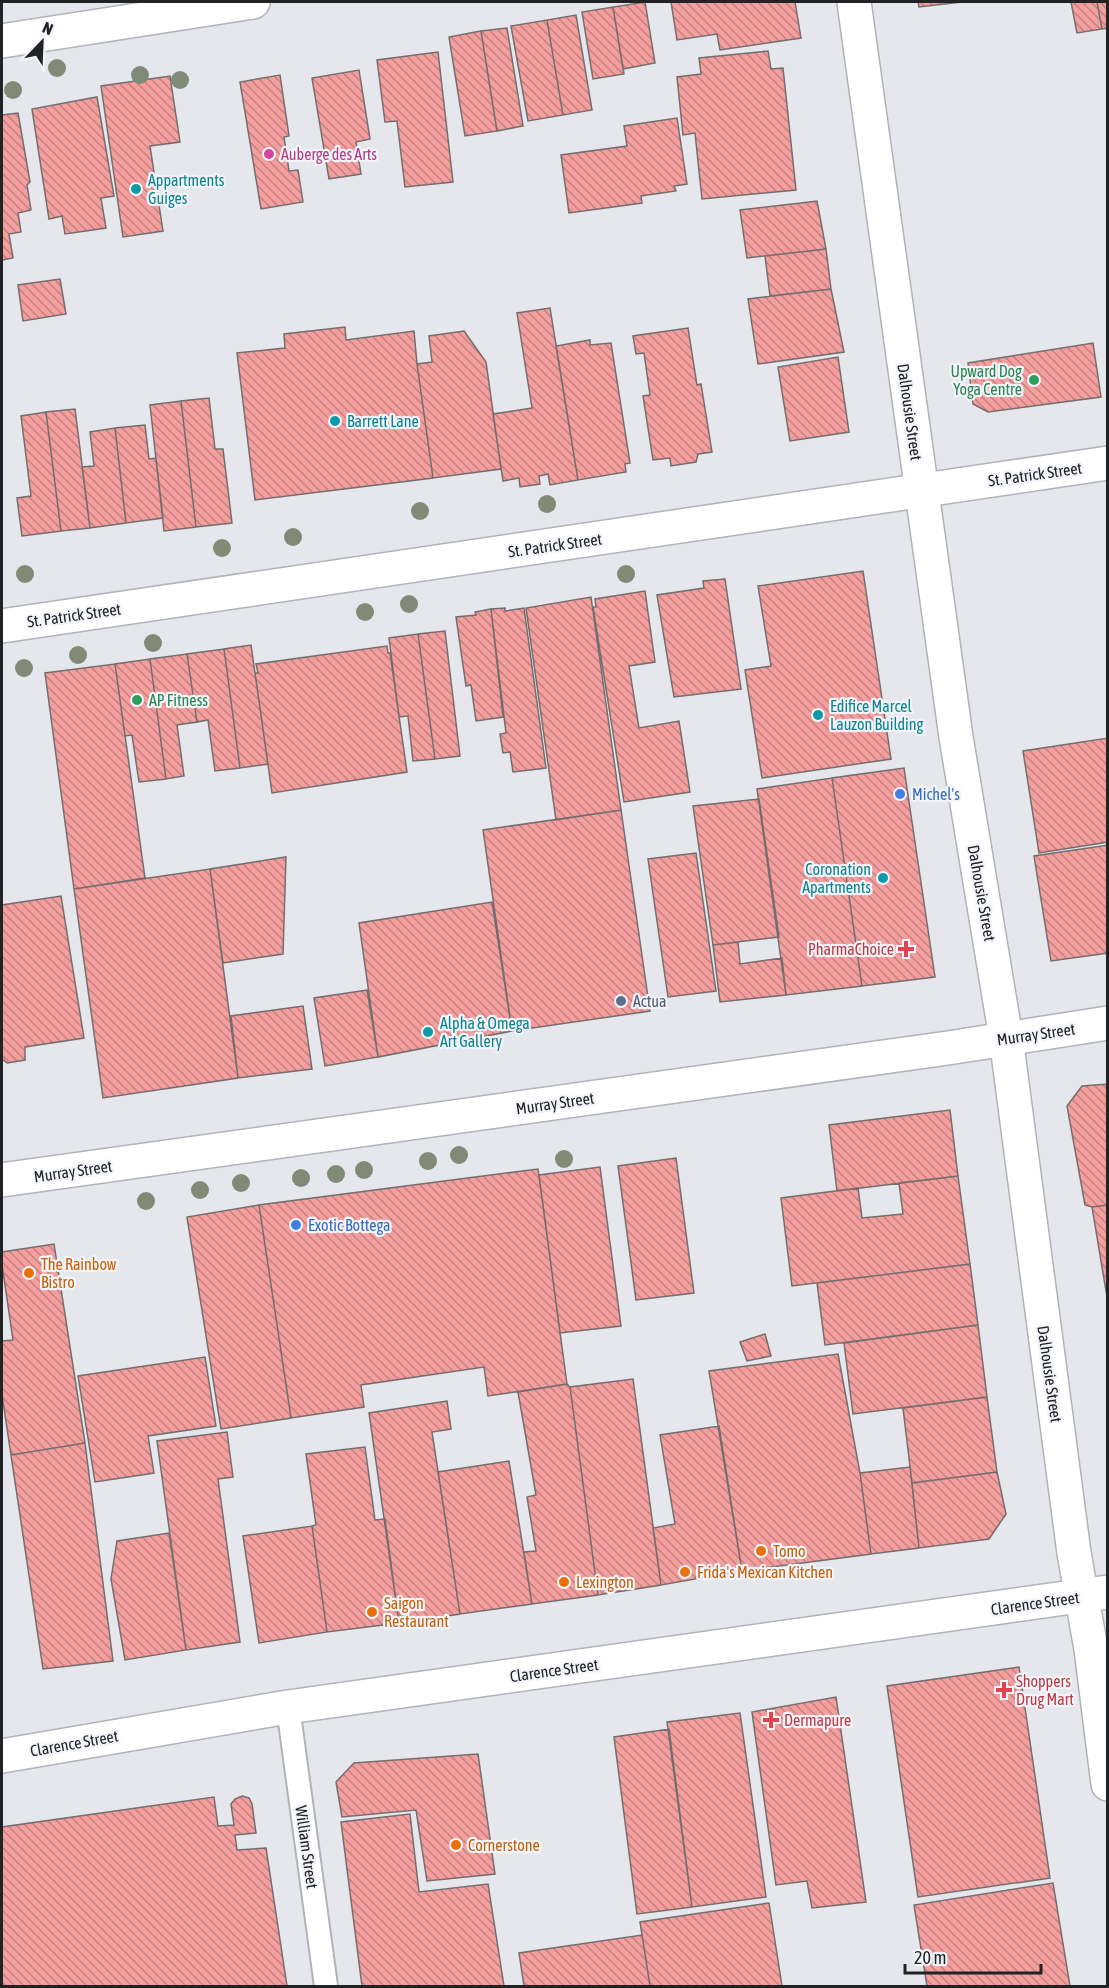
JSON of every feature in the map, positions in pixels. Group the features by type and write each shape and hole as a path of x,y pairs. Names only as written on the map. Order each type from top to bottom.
{"street":[{"path":"2,41 254,2"},
{"name":"Dalhousie Street","path":"854,2 956,737 1006,1038 1074,1553 1095,1594 1091,1649 1107,1784"},
{"name":"St. Patrick Street","path":"2,626 1107,463"},
{"name":"Murray Street","path":"2,1180 948,1048 1107,1023"},
{"name":"Clarence Street","path":"2,1756 288,1707 1095,1594"}],"lane":[{"name":"William Street","path":"288,1707 326,1986"}],"building":[{"path":"645,2 655,63 623,69 613,7"},
{"path":"671,2 795,2 801,38 720,50 717,34 677,40"},
{"path":"918,2 962,2 919,7"},
{"path":"1071,2 1097,2 1102,29 1077,33"},
{"path":"1097,2 1108,2 1108,28 1102,29"},
{"path":"613,7 624,74 593,79 582,12"},
{"path":"576,15 592,110 563,115 547,20"},
{"path":"547,20 563,115 528,121 511,26"},
{"path":"507,28 523,126 497,131 481,31"},
{"path":"481,31 497,131 465,136 449,37"},
{"path":"768,51 771,69 783,68 796,190 702,199 695,133 683,135 677,77 701,74 699,58"},
{"path":"438,52 453,182 405,187 397,121 385,122 377,60"},
{"path":"359,70 370,139 356,142 361,174 329,179 312,78"},
{"name":"Auberge des Arts","path":"280,75 289,136 284,137 289,171 298,170 303,202 261,209 240,82"},
{"name":"Appartments Guiges","path":"170,76 180,142 150,146 163,231 123,237 101,86"},
{"path":"97,97 114,196 101,198 106,228 65,234 62,216 49,219 32,109"},
{"path":"18,113 30,182 27,185 31,210 18,213 21,232 9,234 13,258 2,260 2,115"},
{"path":"677,118 687,184 674,186 676,191 641,196 642,203 569,213 561,155 627,146 624,126"},
{"path":"817,201 826,249 747,258 740,210"},
{"path":"826,249 831,289 770,296 765,256"},
{"path":"60,279 66,314 23,321 18,285"},
{"path":"831,289 844,352 758,364 748,299"},
{"path":"550,308 578,480 550,485 548,474 539,476 540,484 520,487 519,478 503,481 493,414 532,408 517,313"},
{"name":"Barrett Lane","path":"345,327 346,340 414,331 433,478 255,500 237,353 285,348 284,334"},
{"path":"688,328 697,385 701,384 712,452 698,454 696,462 671,466 670,458 653,460 643,396 650,395 644,353 636,354 633,336"},
{"path":"464,331 486,362 501,469 433,478 417,364 432,362 429,336"},
{"path":"590,340 590,345 611,343 630,463 625,464 626,472 578,480 556,346"},
{"name":"Upward Dog Yoga Centre","path":"1093,343 1101,397 988,412 973,404 968,363"},
{"path":"838,357 849,432 790,441 778,367"},
{"path":"209,398 215,449 223,449 232,523 196,527 181,401"},
{"path":"181,401 196,527 164,531 150,405"},
{"path":"75,409 90,528 61,531 46,412"},
{"path":"46,412 61,531 22,536 17,498 31,496 21,416"},
{"path":"145,425 149,459 156,458 163,518 126,523 115,428"},
{"path":"115,428 126,523 90,528 82,467 94,466 90,432"},
{"name":"Edifice Marcel Lauzon Building","path":"863,571 891,759 762,778 745,670 771,666 758,586"},
{"path":"725,579 741,689 674,697 657,595 704,588 703,581"},
{"path":"645,591 655,662 629,666 639,728 679,721 690,792 624,802 593,607 596,607 595,599"},
{"path":"591,597 621,810 556,820 526,608"},
{"path":"505,608 505,611 524,608 546,768 513,772 510,752 503,753 500,734 506,733 491,609"},
{"path":"491,609 503,717 476,721 471,685 466,686 456,617 476,615 475,612"},
{"path":"445,631 460,756 435,759 418,634"},
{"path":"418,634 435,759 413,761 408,716 399,717 389,638"},
{"path":"251,645 268,764 240,768 224,649"},
{"path":"387,646 388,653 390,653 407,772 272,793 255,673 258,673 256,664"},
{"path":"224,649 240,768 215,771 208,720 197,722 187,654"},
{"path":"187,654 197,722 177,725 184,776 166,779 150,659"},
{"name":"AP Fitness","path":"150,659 166,779 139,782 132,735 125,736 115,664"},
{"path":"115,664 145,878 74,889 45,673"},
{"path":"1108,738 1108,842 1039,853 1023,751"},
{"name":"Coronation Apartments","path":"904,768 935,977 862,986 832,778"},
{"path":"832,778 862,986 786,995 757,789"},
{"path":"759,799 779,937 713,945 693,806"},
{"path":"621,810 650,1011 512,1031 483,830"},
{"path":"1108,845 1108,953 1051,961 1034,856"},
{"path":"696,853 716,991 668,997 648,859"},
{"path":"286,857 283,954 223,963 210,869"},
{"path":"210,869 238,1078 103,1098 74,889"},
{"path":"61,896 84,1038 25,1047 25,1060 7,1063 2,1059 2,905"},
{"path":"492,902 512,1031 378,1057 359,923"},
{"path":"738,942 740,964 782,958 786,995 720,1002 713,945"},
{"path":"367,990 378,1057 325,1066 314,998"},
{"path":"303,1006 312,1069 238,1078 231,1016"},
{"path":"1108,1084 1108,1205 1092,1207 1085,1205 1067,1106 1082,1086"},
{"path":"950,1110 958,1176 837,1191 829,1125"},
{"path":"676,1158 694,1293 636,1300 618,1166"},
{"path":"600,1167 621,1326 560,1333 539,1175"},
{"path":"538,1169 567,1384 488,1396 484,1367 361,1385 364,1407 291,1418 259,1205"},
{"path":"958,1176 970,1264 792,1286 781,1198 858,1188 862,1218 903,1214 899,1183"},
{"path":"259,1205 291,1418 221,1429 187,1217"},
{"path":"1108,1205 1108,1303 1092,1207"},
{"path":"54,1244 85,1443 11,1455 2,1395 2,1341 13,1340 2,1252"},
{"path":"970,1264 978,1325 825,1345 817,1283"},
{"path":"978,1325 987,1397 853,1414 844,1343"},
{"path":"765,1334 771,1356 747,1361 740,1342"},
{"path":"838,1354 860,1473 871,1554 742,1571 709,1371"},
{"path":"205,1357 216,1426 148,1436 154,1473 95,1482 78,1376"},
{"path":"633,1379 661,1585 598,1595 570,1387"},
{"path":"567,1384 570,1387 598,1595 532,1604 524,1552 536,1551 527,1497 536,1495 518,1392"},
{"path":"987,1397 997,1472 912,1483 903,1408"},
{"path":"447,1401 451,1429 432,1432 460,1614 399,1623 369,1413"},
{"path":"719,1426 742,1571 661,1585 653,1528 675,1524 660,1435"},
{"path":"227,1432 233,1477 218,1479 240,1642 186,1650 157,1441"},
{"path":"85,1443 113,1661 43,1669 11,1455"},
{"path":"365,1447 375,1520 385,1519 399,1623 327,1632 312,1526 316,1525 306,1454"},
{"path":"509,1461 532,1604 460,1614 438,1472"},
{"path":"910,1467 919,1548 871,1554 860,1473"},
{"path":"997,1472 1006,1514 989,1539 919,1548 912,1483"},
{"path":"312,1526 327,1632 259,1643 243,1536"},
{"path":"169,1533 186,1650 125,1660 111,1579 117,1541"},
{"path":"1019,1667 1050,1878 918,1897 887,1686"},
{"path":"836,1697 866,1902 812,1908 807,1881 776,1885 752,1712"},
{"path":"740,1713 766,1897 692,1907 667,1722"},
{"path":"669,1729 692,1907 637,1914 614,1737"},
{"name":"Cornerstone","path":"478,1754 495,1874 427,1881 416,1810 342,1817 336,1782 354,1763"},
{"path":"242,1796 249,1798 252,1804 256,1833 235,1835 237,1850 266,1848 287,1986 2,1986 2,1827 214,1797 218,1826 234,1825 231,1804"},
{"path":"410,1814 419,1892 488,1884 504,1986 362,1986 341,1822"},
{"path":"1053,1883 1070,1986 927,1986 914,1905"},
{"path":"769,1903 782,1986 650,1986 640,1922"},
{"path":"642,1935 650,1986 524,1986 519,1953"}],"place":[{"name":"Auberge des Arts","path":"269,154"},
{"name":"Appartments Guiges","path":"136,189"},
{"name":"Upward Dog Yoga Centre","path":"1034,380"},
{"name":"Barrett Lane","path":"335,421"},
{"name":"AP Fitness","path":"137,700"},
{"name":"Edifice Marcel Lauzon Building","path":"818,715"},
{"name":"Michel's","path":"900,794"},
{"name":"Coronation Apartments","path":"883,878"},
{"name":"PharmaChoice","path":"906,949"},
{"name":"Actua","path":"621,1001"},
{"name":"Alpha & Omega Art Gallery","path":"428,1032"},
{"name":"Exotic Bottega","path":"296,1225"},
{"name":"The Rainbow Bistro","path":"29,1273"},
{"name":"Tomo","path":"761,1551"},
{"name":"Frida's Mexican Kitchen","path":"685,1572"},
{"name":"Lexington","path":"564,1582"},
{"name":"Saigon Restaurant","path":"372,1612"},
{"name":"Shoppers Drug Mart","path":"1004,1690"},
{"name":"Dermapure","path":"771,1720"},
{"name":"Cornerstone","path":"456,1845"}]}
